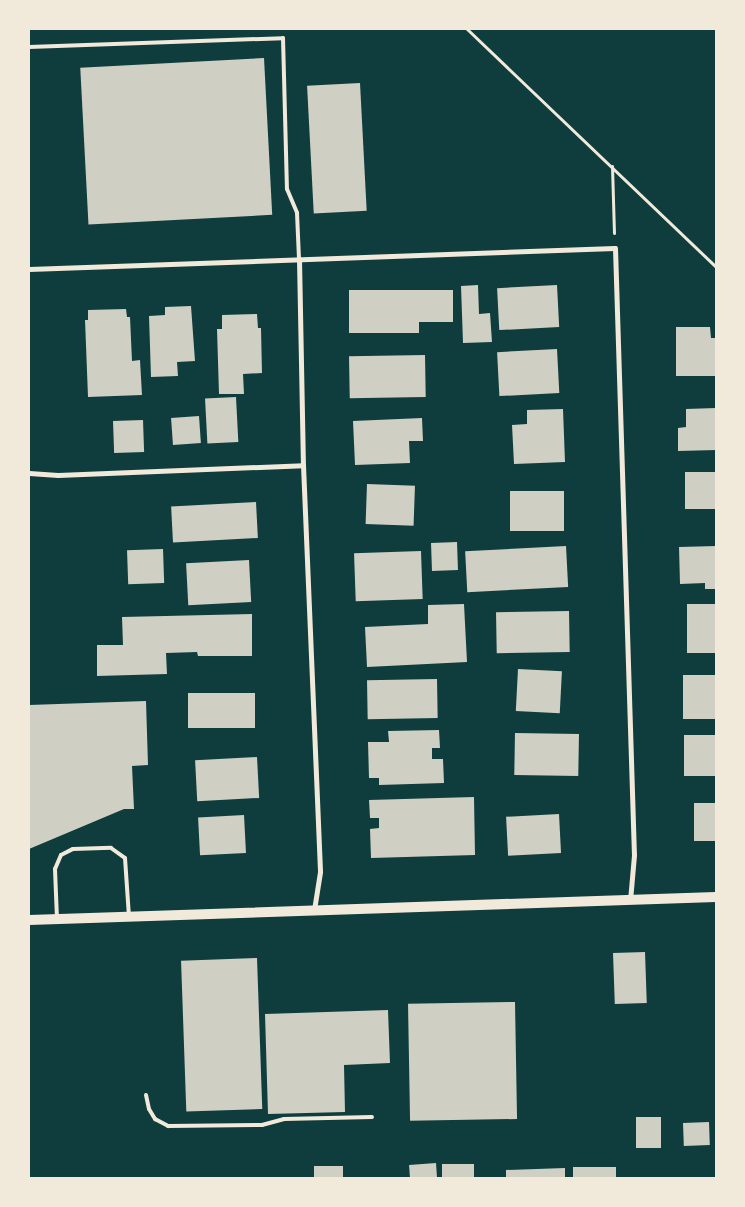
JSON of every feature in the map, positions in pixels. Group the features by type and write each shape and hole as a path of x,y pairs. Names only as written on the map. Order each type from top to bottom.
{"main road":[{"path":"29,920 716,898"}],"street":[{"path":"29,269 614,248 634,855 630,901"},
{"path":"298,259 303,465 320,872 314,910"},
{"path":"29,473 58,475 303,465"}],"lane":[{"path":"29,47 283,38 287,189 297,213 298,259"},
{"path":"57,919 56,869 61,855 66,851 82,849 111,848 125,858 129,916"},
{"path":"146,1095 149,1109 155,1119 168,1126 262,1125 284,1119 372,1117"}],"path":[{"path":"467,29 716,267"},
{"path":"612,166 614,248"}],"building":[{"path":"264,58 272,215 88,224 80,68"},
{"path":"360,83 367,211 314,214 307,86"},
{"path":"478,285 479,314 490,313 492,342 463,343 461,286"},
{"path":"557,285 559,327 499,330 497,288"},
{"path":"349,290 453,290 453,322 419,322 419,333 349,333"},
{"path":"191,306 195,361 177,362 178,376 151,377 149,316 165,315 165,307"},
{"path":"126,309 127,317 130,317 132,361 140,360 142,395 88,397 85,320 88,320 88,310"},
{"path":"257,314 258,328 261,328 262,373 243,374 244,394 219,394 217,329 222,329 222,315"},
{"path":"676,327 710,327 711,338 716,338 716,376 676,376"},
{"path":"557,349 559,393 499,396 497,352"},
{"path":"425,355 426,397 350,398 349,356"},
{"path":"236,397 238,442 207,444 205,399"},
{"path":"716,408 716,450 678,451 678,428 686,427 686,409"},
{"path":"563,409 565,462 514,464 512,425 527,424 527,410"},
{"path":"199,416 201,443 173,445 171,418"},
{"path":"422,418 423,441 409,441 410,463 355,465 353,421"},
{"path":"143,420 144,452 114,453 113,421"},
{"path":"685,472 716,472 716,509 685,509"},
{"path":"367,484 415,486 414,526 366,524"},
{"path":"510,491 564,491 564,531 510,531"},
{"path":"256,502 258,538 173,542 171,506"},
{"path":"457,542 458,570 432,571 431,543"},
{"path":"566,546 568,587 467,592 465,551"},
{"path":"716,546 716,589 705,589 705,583 680,584 679,547"},
{"path":"163,549 164,583 128,584 127,550"},
{"path":"421,551 423,599 356,601 354,553"},
{"path":"249,560 251,602 188,605 186,563"},
{"path":"464,604 467,662 367,667 365,627 428,624 428,605"},
{"path":"687,604 716,604 716,653 687,653"},
{"path":"569,611 570,652 497,653 496,612"},
{"path":"252,614 252,656 198,656 197,652 166,653 167,674 97,676 97,645 123,645 122,617"},
{"path":"518,669 562,671 560,713 516,711"},
{"path":"683,675 716,675 716,719 683,719"},
{"path":"437,679 438,718 368,719 367,680"},
{"path":"188,693 255,693 255,728 188,728"},
{"path":"146,701 148,765 132,766 134,809 124,809 29,849 29,705"},
{"path":"439,730 440,748 432,748 432,759 443,759 444,783 379,785 379,778 369,778 368,742 389,742 388,731"},
{"path":"515,733 579,734 578,776 514,775"},
{"path":"684,735 716,735 716,776 684,776"},
{"path":"257,757 259,798 197,801 195,760"},
{"path":"474,797 475,855 371,858 370,829 379,828 379,818 370,818 369,800"},
{"path":"694,803 716,803 716,841 694,841"},
{"path":"559,814 561,853 508,856 506,817"},
{"path":"244,815 246,853 200,855 198,817"},
{"path":"645,952 647,1003 615,1004 613,953"},
{"path":"257,958 262,1109 186,1112 181,961"},
{"path":"515,1002 517,1119 410,1121 408,1004"},
{"path":"388,1010 390,1063 344,1065 345,1112 268,1114 265,1014"},
{"path":"636,1117 661,1117 661,1148 636,1148"},
{"path":"709,1122 710,1145 684,1146 683,1123"},
{"path":"436,1163 437,1178 410,1178 409,1165"},
{"path":"442,1164 474,1164 474,1178 442,1178"},
{"path":"314,1166 343,1166 343,1178 314,1178"},
{"path":"573,1167 616,1167 616,1178 573,1178"},
{"path":"565,1168 565,1178 506,1178 506,1170"}]}
